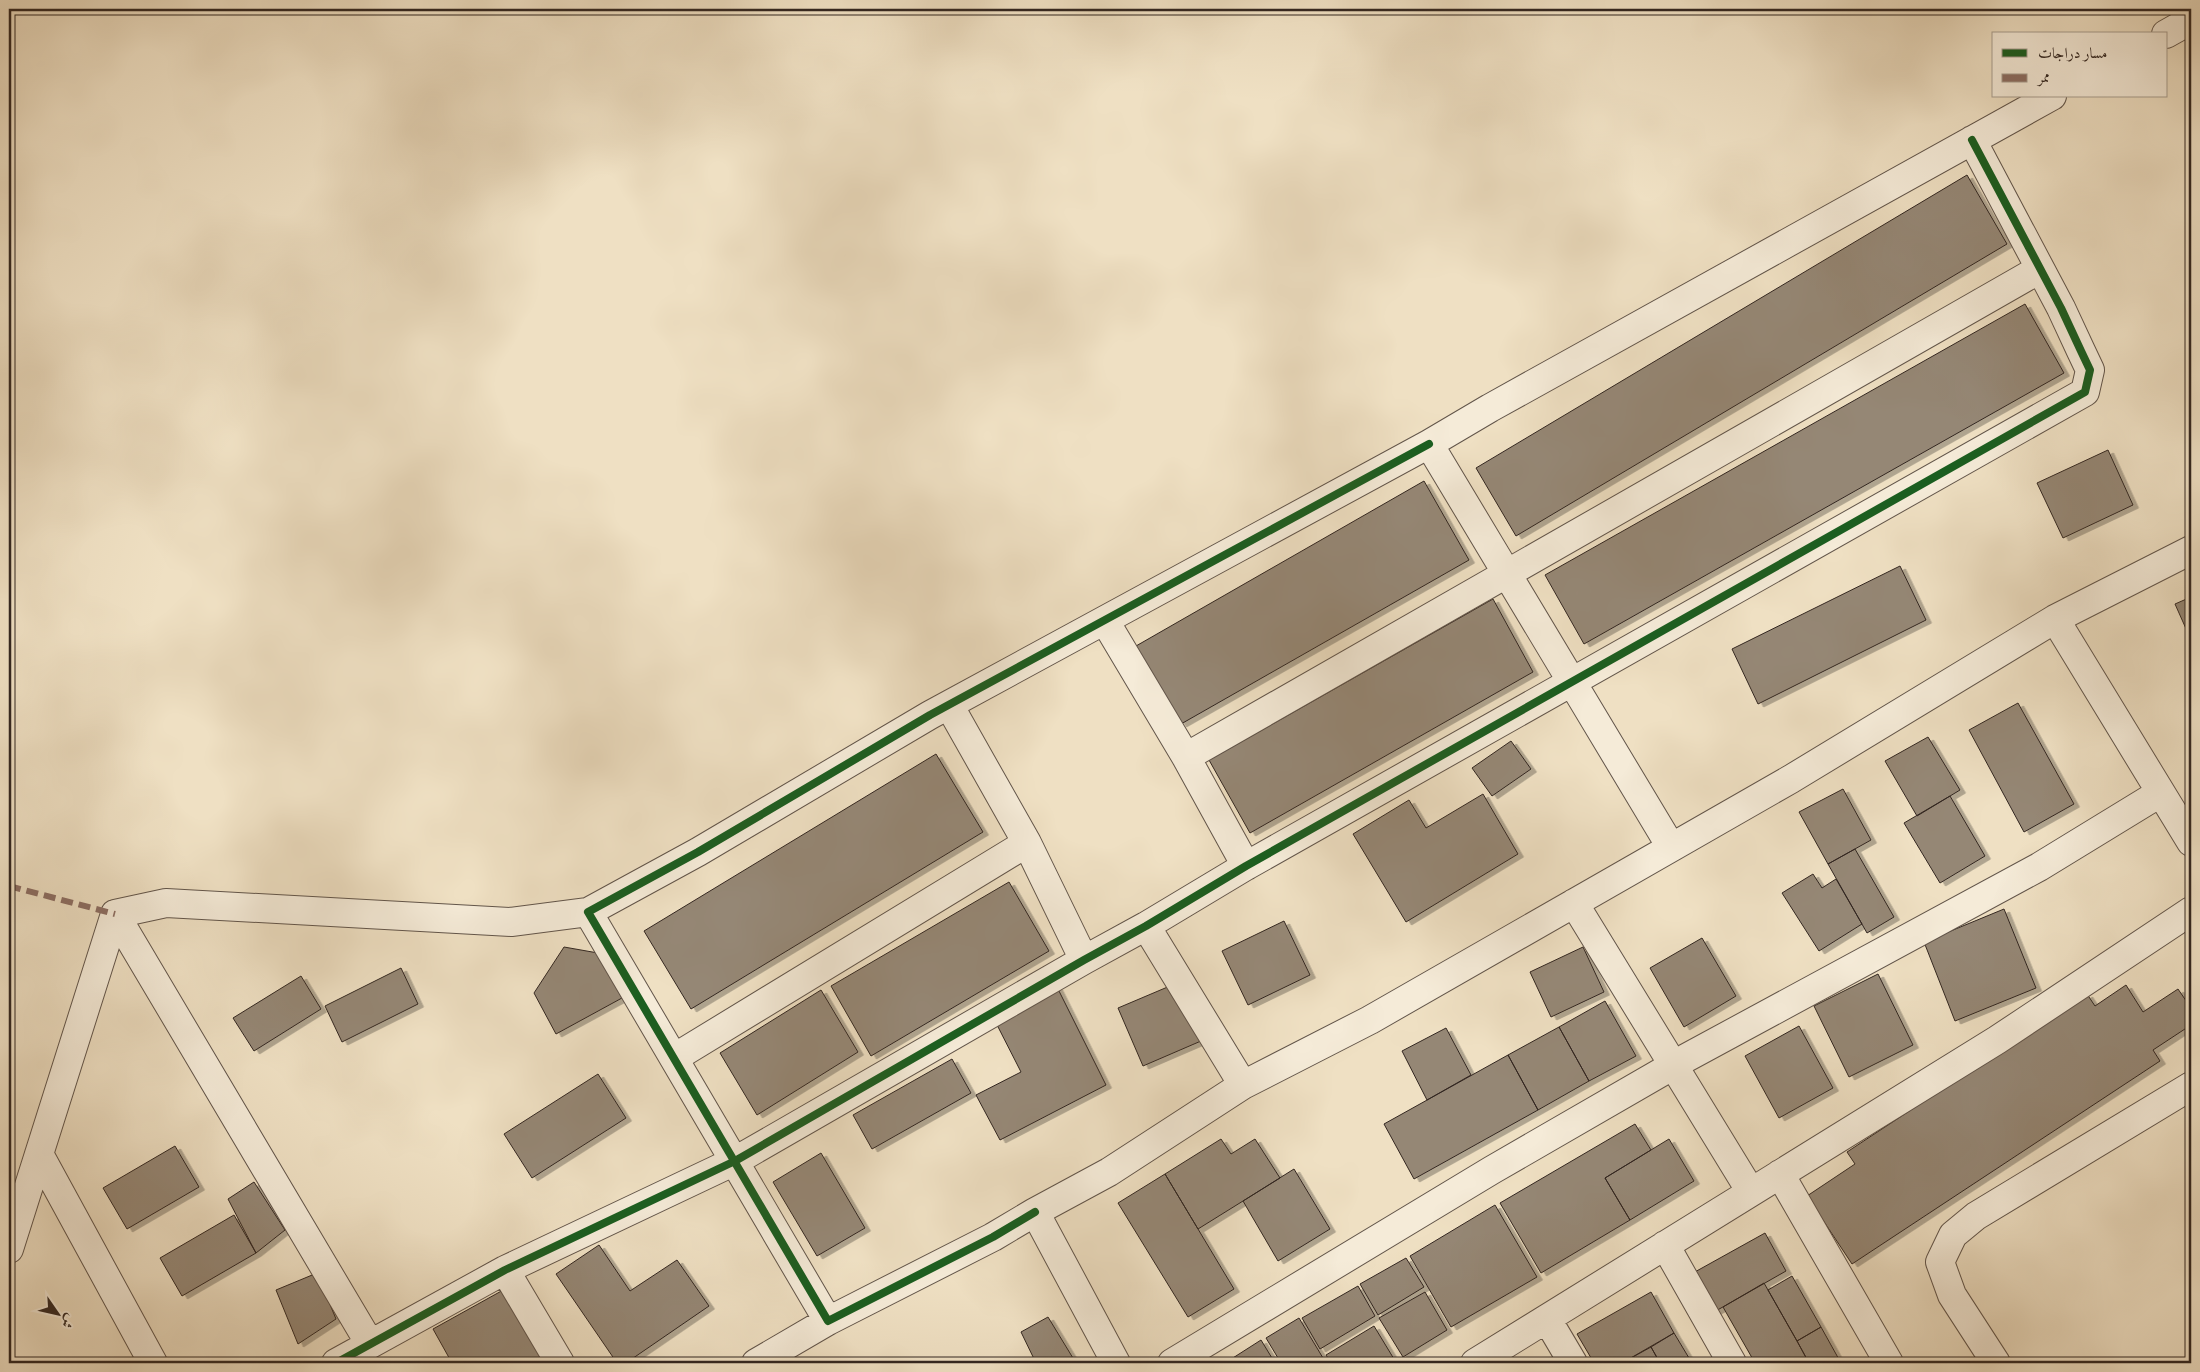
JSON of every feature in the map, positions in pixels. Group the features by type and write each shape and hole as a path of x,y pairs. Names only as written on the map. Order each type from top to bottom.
{"street":[{"path":"2168,33 2191,20"},
{"path":"115,914 166,902 511,922 588,912 698,852 949,705 1429,444 1490,408 2048,98"},
{"path":"336,1363 505,1270 735,1161 1146,926 1246,866 2085,392 2090,370 2040,269 1972,140"},
{"path":"1186,757 2040,269"},
{"path":"1429,444 1671,847"},
{"path":"756,1363 828,1321 994,1237 1035,1212 1109,1172 1243,1085 1370,1020 1791,779 2055,619 2191,550"},
{"path":"2055,619 2191,842"},
{"path":"1104,620 1186,757 1246,866"},
{"path":"949,705 1027,843 1084,960"},
{"path":"1172,1363 1492,1170 1673,1065 2039,867 2160,793"},
{"path":"674,1058 1027,843"},
{"path":"1574,903 1751,1192"},
{"path":"1475,1363 1997,1040 2191,911"},
{"path":"588,912 828,1321"},
{"path":"9,1249 115,914"},
{"path":"115,914 370,1344"},
{"path":"1146,926 1243,1085"},
{"path":"1996,1363 1952,1295 1940,1262 1953,1235 1976,1216 2191,1086"},
{"path":"39,1154 153,1363"},
{"path":"1780,1174 1889,1363"},
{"path":"1035,1212 1116,1363"},
{"path":"1665,1245 1732,1363"},
{"path":"505,1270 560,1363"},
{"path":"1547,1318 1573,1363"}],"building":[{"path":"1967,175 2007,244 1516,536 1476,468"},
{"path":"2025,304 2064,373 1584,644 1545,575"},
{"path":"2108,450 2133,505 2063,538 2037,483"},
{"path":"1424,481 1469,560 1181,724 1136,646"},
{"path":"1900,566 1926,620 1758,704 1732,649"},
{"path":"2191,597 2191,640 2175,604"},
{"path":"1493,599 1533,672 1250,833 1209,760"},
{"path":"2018,703 2074,804 2024,832 1969,730"},
{"path":"1928,737 1960,790 1917,816 1885,761"},
{"path":"1511,741 1531,769 1492,796 1472,768"},
{"path":"936,754 983,832 691,1009 644,931"},
{"path":"1843,789 1871,840 1828,864 1799,812"},
{"path":"1483,794 1518,854 1406,922 1353,834 1409,800 1426,828"},
{"path":"1950,796 1985,856 1940,883 1904,823"},
{"path":"1855,849 1894,917 1867,933 1828,864"},
{"path":"1813,874 1822,888 1836,879 1862,924 1819,951 1782,893"},
{"path":"1009,882 1049,951 871,1056 831,986"},
{"path":"2004,909 2036,988 1955,1021 1924,942"},
{"path":"1284,921 1310,975 1248,1005 1222,951"},
{"path":"1702,938 1736,996 1684,1027 1650,968"},
{"path":"564,947 598,953 622,998 556,1034 534,993"},
{"path":"1583,947 1604,992 1551,1017 1530,972"},
{"path":"401,968 418,1004 342,1042 325,1006"},
{"path":"1878,974 1913,1045 1849,1077 1814,1006"},
{"path":"301,976 321,1009 254,1051 233,1018"},
{"path":"1177,983 1201,1041 1143,1066 1118,1008"},
{"path":"2126,985 2143,1012 2178,989 2191,1008 2191,1025 2153,1050 2160,1061 1852,1264 1807,1196 1855,1164 1847,1152 2087,994 2095,1006"},
{"path":"1057,987 1106,1085 1000,1140 976,1095 1021,1072 994,1019"},
{"path":"821,990 858,1052 757,1115 720,1053"},
{"path":"1605,1001 1636,1056 1589,1081 1559,1027"},
{"path":"1799,1026 1833,1088 1779,1118 1745,1056"},
{"path":"1559,1027 1589,1081 1538,1110 1508,1055"},
{"path":"1446,1028 1471,1075 1427,1100 1402,1051"},
{"path":"1508,1055 1538,1110 1414,1179 1384,1124"},
{"path":"952,1059 971,1093 872,1149 853,1115"},
{"path":"598,1074 626,1118 532,1178 504,1134"},
{"path":"1635,1124 1651,1150 1605,1178 1630,1220 1541,1273 1500,1203"},
{"path":"1221,1139 1231,1154 1255,1139 1280,1178 1198,1229 1165,1174"},
{"path":"1669,1139 1694,1181 1630,1220 1605,1178"},
{"path":"175,1146 199,1187 127,1229 103,1188"},
{"path":"821,1153 865,1228 817,1256 773,1182"},
{"path":"1294,1169 1330,1229 1278,1261 1243,1201"},
{"path":"1165,1174 1234,1289 1188,1317 1118,1203"},
{"path":"254,1182 285,1230 256,1253 228,1199"},
{"path":"1495,1205 1537,1277 1451,1327 1410,1256"},
{"path":"234,1215 256,1253 182,1296 160,1258"},
{"path":"1765,1233 1786,1271 1714,1312 1693,1273"},
{"path":"599,1245 630,1291 677,1260 709,1306 626,1363 617,1363 556,1274"},
{"path":"1406,1258 1424,1287 1378,1315 1360,1284"},
{"path":"317,1273 336,1319 298,1344 276,1290"},
{"path":"1792,1276 1821,1327 1797,1341 1768,1290"},
{"path":"1764,1283 1809,1363 1755,1363 1723,1307"},
{"path":"1358,1286 1375,1316 1320,1349 1302,1318"},
{"path":"505,1289 546,1363 452,1363 433,1329"},
{"path":"1425,1292 1447,1330 1403,1357 1379,1318"},
{"path":"1651,1292 1674,1333 1622,1363 1594,1363 1577,1334"},
{"path":"1048,1317 1076,1363 1036,1363 1021,1332"},
{"path":"1299,1318 1326,1363 1281,1363 1266,1338"},
{"path":"1374,1326 1394,1359 1387,1363 1331,1363 1326,1355"},
{"path":"1821,1327 1841,1363 1809,1363 1797,1341"},
{"path":"1674,1333 1692,1363 1660,1363 1651,1347"},
{"path":"1261,1340 1275,1363 1225,1363"},
{"path":"1651,1347 1660,1363 1622,1363"}],"marked path":[{"path":"9,886 115,914"}],"cycle path":[{"path":"336,1363 505,1270 735,1161 1146,926 1246,866 2085,392 2090,370 2061,308 1972,140"},
{"path":"1035,1212 993,1237 828,1321 588,912 698,852 930,715 1429,444"}]}
